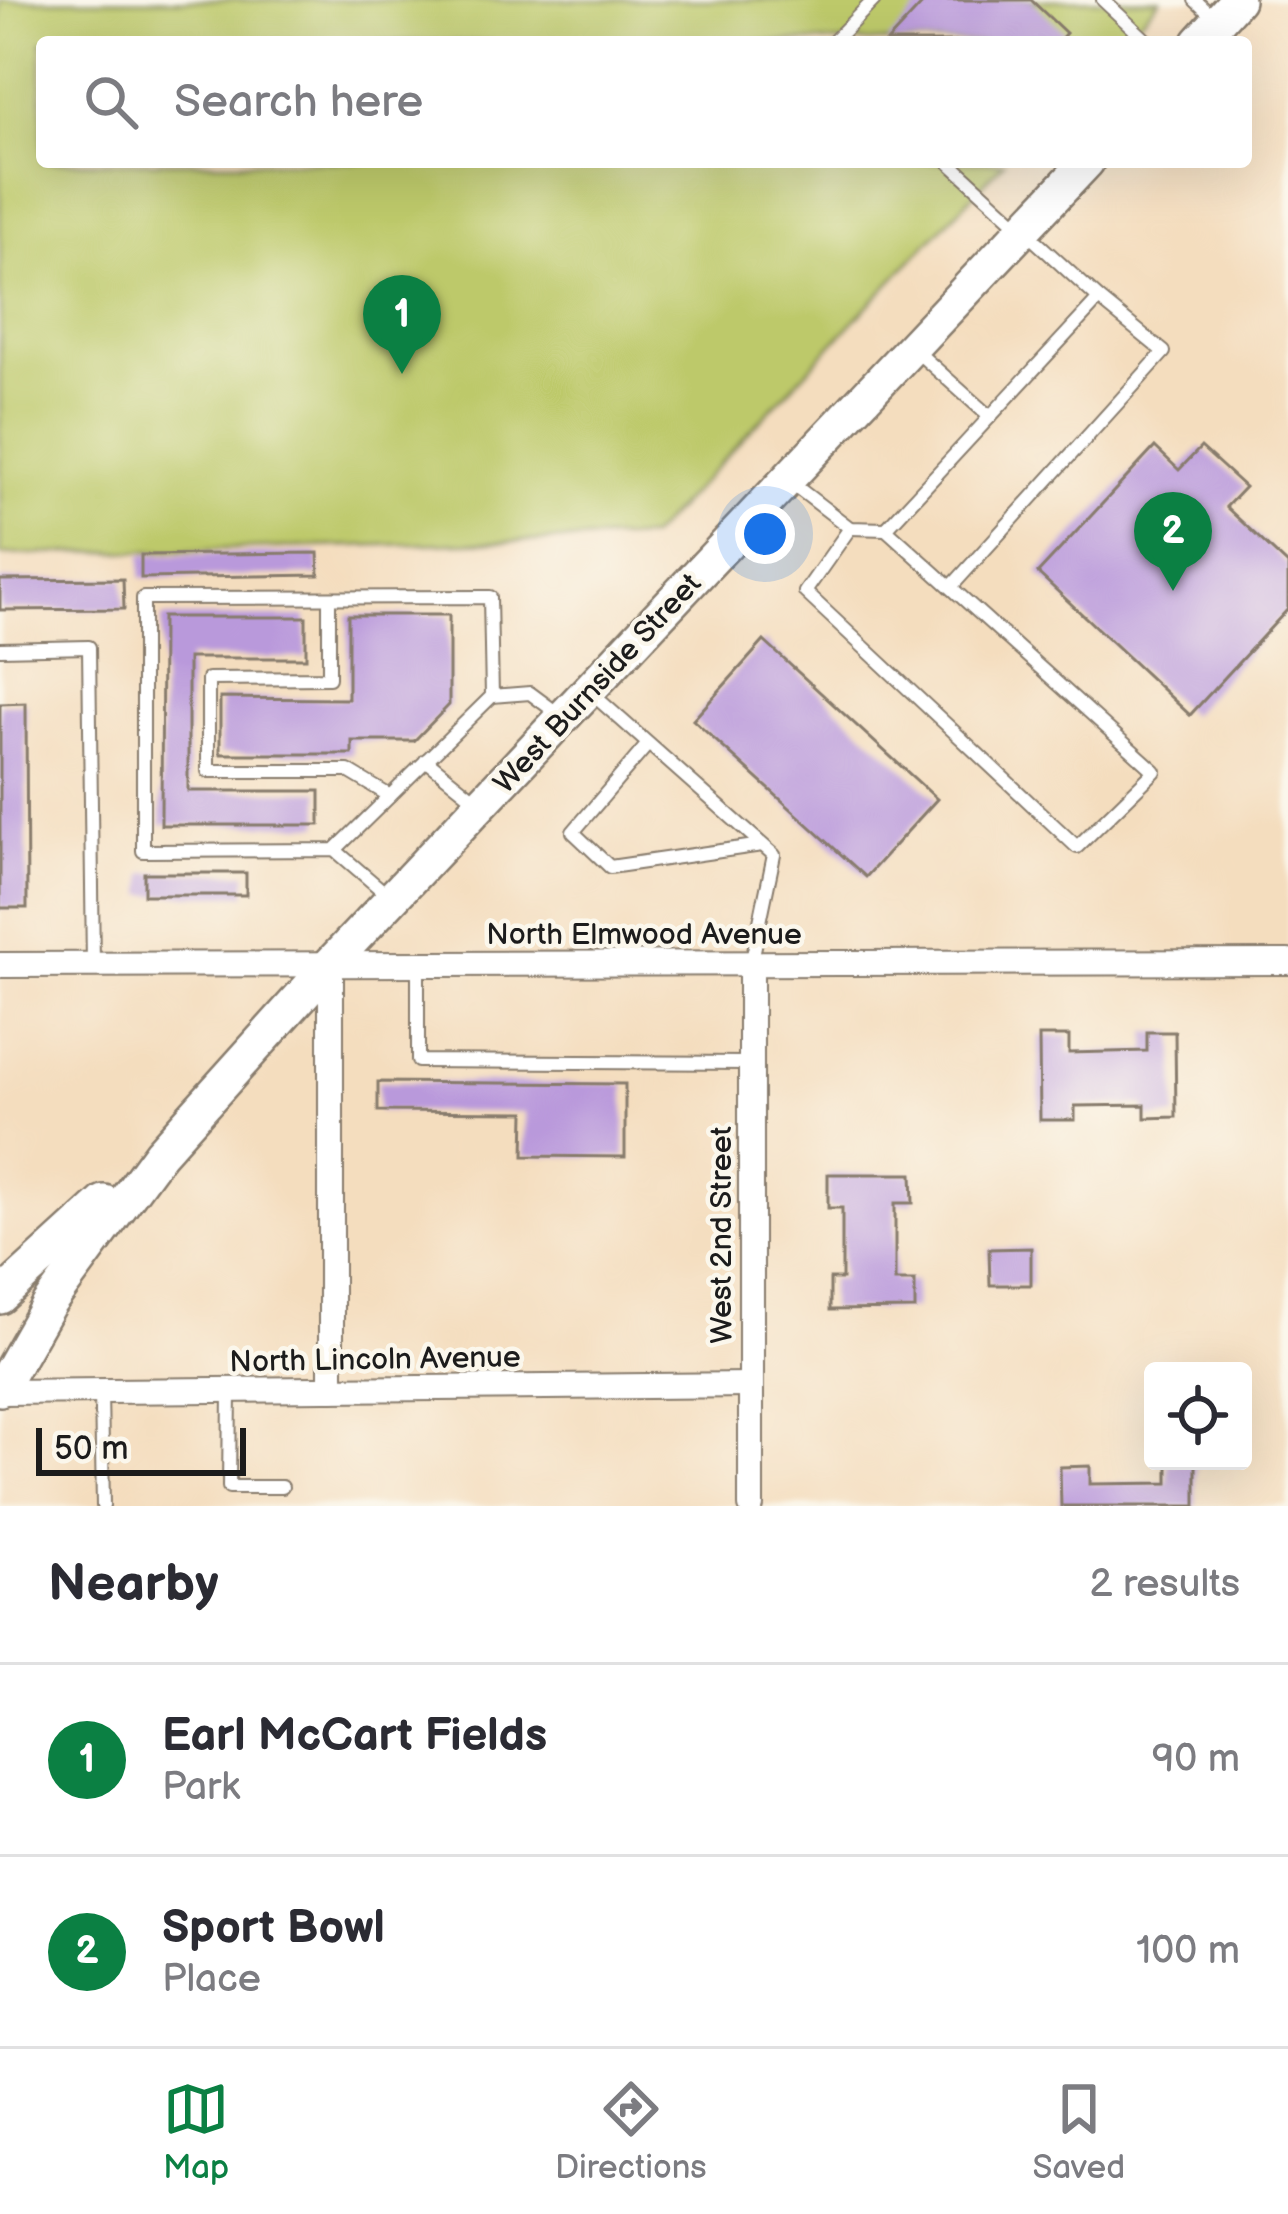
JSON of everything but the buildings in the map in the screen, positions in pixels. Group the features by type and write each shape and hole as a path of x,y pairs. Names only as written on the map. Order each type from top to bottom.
{"main road":[{"name":"West Burnside Street","path":"0,1391 48,1305 160,1153 331,963 1081,168"},
{"name":"West Burnside Street","path":"0,1297 160,1153"}],"street":[{"name":"North Elmwood Avenue","path":"0,965 1288,962"},
{"path":"331,963 331,1389"},
{"name":"West 2nd Street","path":"751,964 751,1506"},
{"name":"North Lincoln Avenue","path":"0,1391 751,1384"}],"lane":[{"path":"839,36 874,0"},
{"path":"1112,3 1142,36"},
{"path":"951,587 1164,352 956,168"},
{"path":"886,529 1099,299"},
{"path":"914,349 990,417"},
{"path":"789,481 850,528 886,529 1155,771 1077,847 805,592 850,528"},
{"path":"392,899 334,850 143,851 143,598 490,597 492,696"},
{"path":"329,598 329,678 208,679 208,771 348,771 390,796"},
{"path":"0,649 89,647 93,964"},
{"path":"589,692 773,855 751,964"},
{"path":"334,850 492,696 530,693 564,718"},
{"path":"648,744 573,832 610,867 762,844"},
{"path":"427,760 481,805"},
{"path":"418,964 418,1061 751,1063"},
{"path":"230,1390 229,1487 282,1487"},
{"path":"101,1391 103,1506"}],"green space":[{"path":"0,0 1160,0 1126,36 36,36 36,168 998,168 649,538 0,555"}],"place":[{"name":"Earl McCart Fields","path":"402,374"},
{"name":"Sport Bowl","path":"1173,591"}]}
